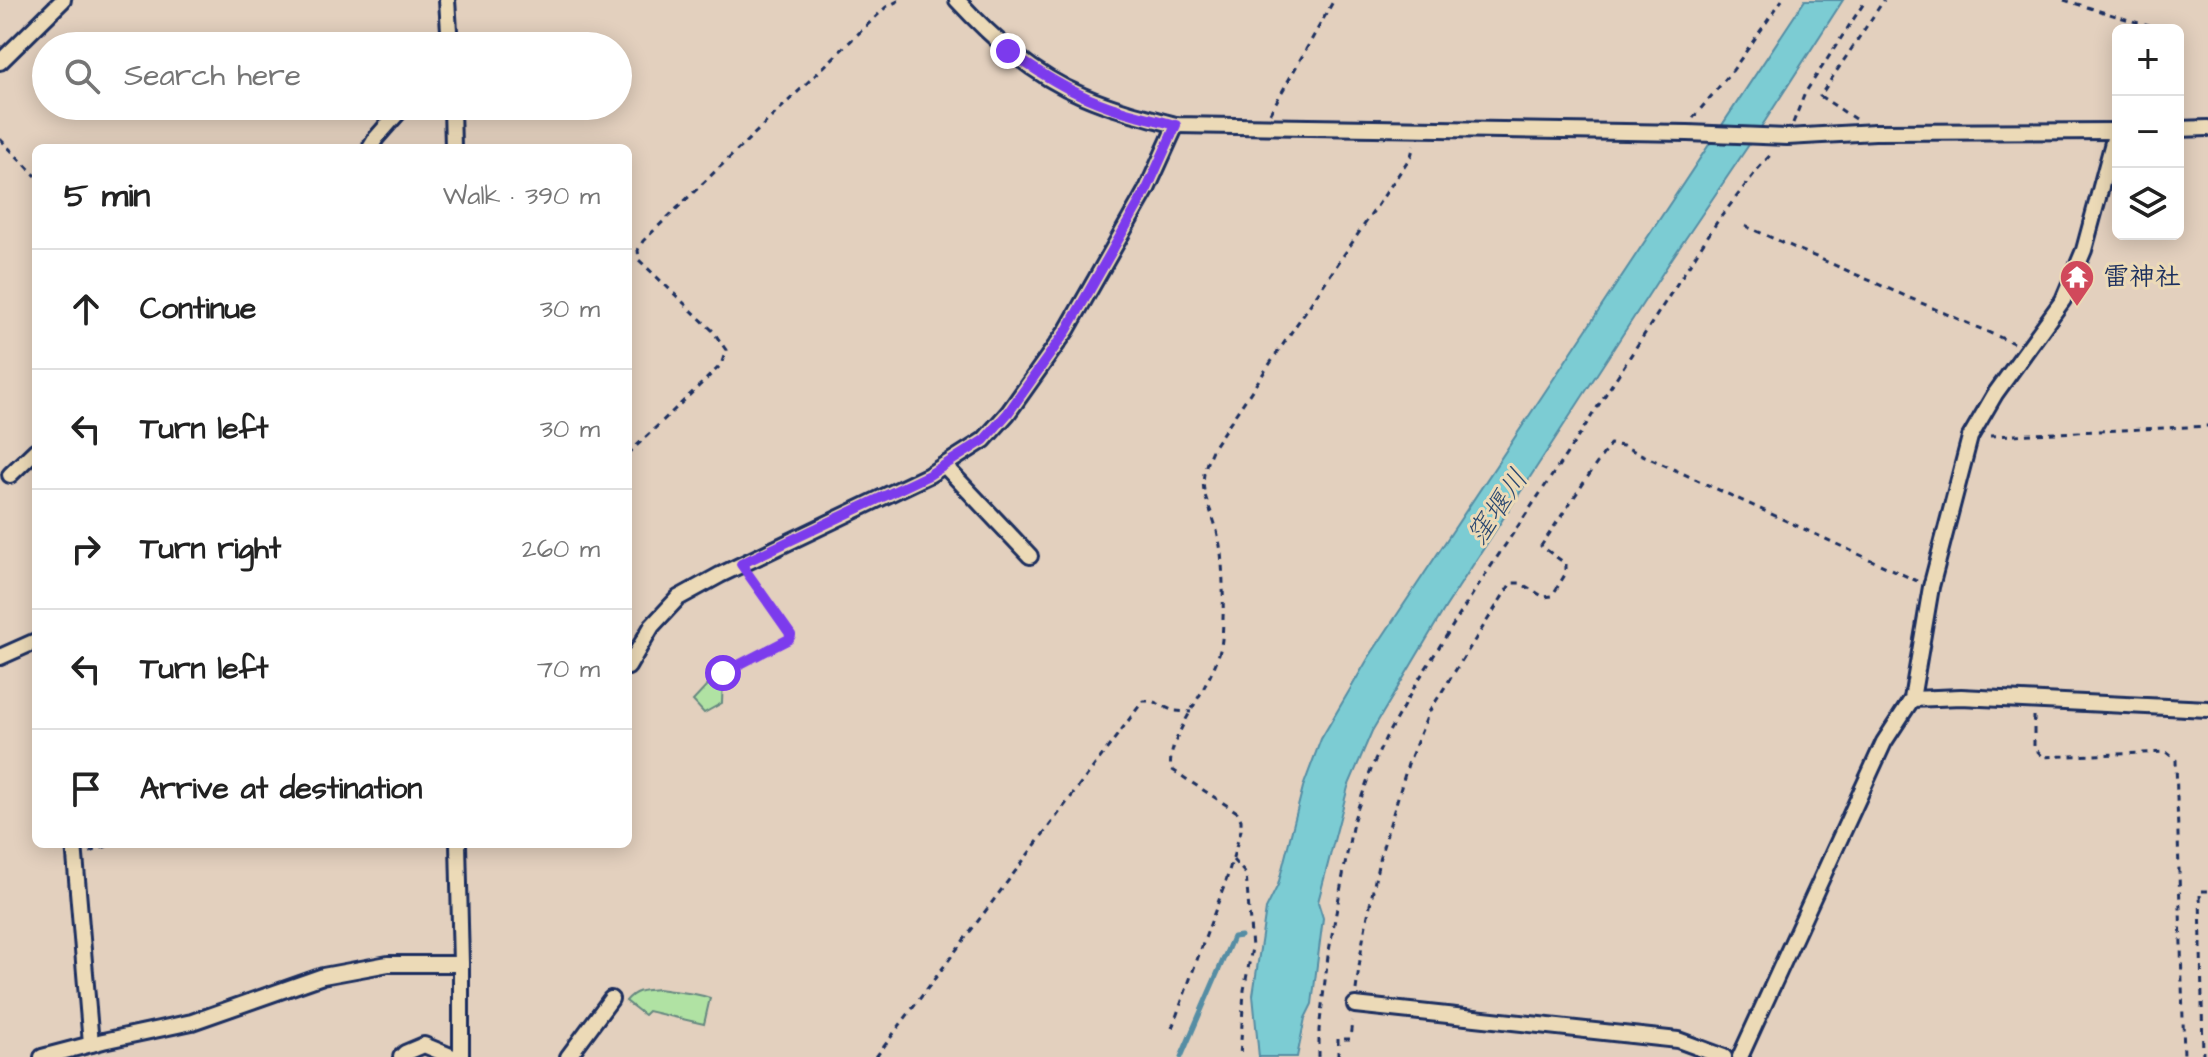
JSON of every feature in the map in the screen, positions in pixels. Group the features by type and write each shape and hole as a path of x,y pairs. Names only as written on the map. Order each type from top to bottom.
{"street":[{"path":"0,62 63,0"},
{"path":"447,0 447,32"},
{"path":"957,0 1008,51 1046,76 1082,96 1176,125 1787,137 1875,132 2112,131"},
{"path":"372,144 392,120"},
{"path":"452,120 453,144"},
{"path":"632,660 652,626 678,598 741,564 929,475 984,440 1008,413 1067,330 1147,189 1176,125"},
{"path":"2184,129 2208,128"},
{"path":"1740,1057 1884,742 1912,699 1931,587 1970,437 1995,394 2063,300 2084,250 2112,149"},
{"path":"10,475 32,454"},
{"path":"944,465 1030,556"},
{"path":"0,657 32,643"},
{"path":"1912,699 1961,697 2208,709"},
{"path":"458,848 461,1057"},
{"path":"75,851 91,1044"},
{"path":"42,1057 192,1022 323,976 388,964 461,964"},
{"path":"568,1057 611,999"},
{"path":"1355,1005 1678,1040 1724,1057"},
{"path":"401,1057 424,1045 453,1057"}],"path":[{"path":"632,450 721,365 726,350 713,331 639,260 638,250 643,241 886,7 900,0"},
{"path":"1262,127 1334,0"},
{"path":"1684,133 1782,0"},
{"path":"1319,1057 1328,956 1353,822 1387,735 1479,584 1717,222 1787,137 1805,93 1866,0"},
{"path":"1875,132 1820,96 1884,0"},
{"path":"2064,0 2142,24"},
{"path":"1172,1028 1241,830 1237,812 1171,769 1169,759 1175,741 1214,672 1222,637 1222,561 1219,538 1203,486 1204,466 1214,446 1411,156 1419,130"},
{"path":"0,139 32,172"},
{"path":"1745,226 2027,350"},
{"path":"1970,437 2208,426"},
{"path":"1338,1057 1338,1039 1350,1039 1362,945 1379,860 1408,764 1429,712 1511,583 1520,583 1544,597 1552,596 1566,573 1566,564 1541,546 1610,444 1623,446 1931,587"},
{"path":"723,673 789,639 791,635 741,564"},
{"path":"2034,700 2034,747 2043,757 2166,752 2176,760 2184,1057"},
{"path":"876,1057 1143,701 1152,701 1174,711 1191,712"},
{"path":"1232,860 1246,874 1252,930 1240,1057"},
{"path":"2203,1057 2200,891 2208,891"}],"green space":[{"path":"718,674 723,678 722,703 704,713 693,701"},
{"path":"658,989 710,998 704,1024 648,1011 644,1015 626,1001 644,990"}],"water":[{"name":"窪堰川","path":"1805,0 1843,0 1445,608 1372,731 1348,787 1318,902 1323,918 1312,1004 1305,1018 1297,1057 1259,1057 1253,995 1266,909 1278,885 1303,787 1321,739 1369,657"}],"waterway":[{"path":"1181,1057 1233,937 1241,936"}],"place":[{"name":"雷神社","path":"2077,308"}],"route":[{"path":"723,673 789,639 791,635 741,564 929,475 984,440 1008,413 1067,330 1147,189 1176,125 1082,96 1008,51"}]}
